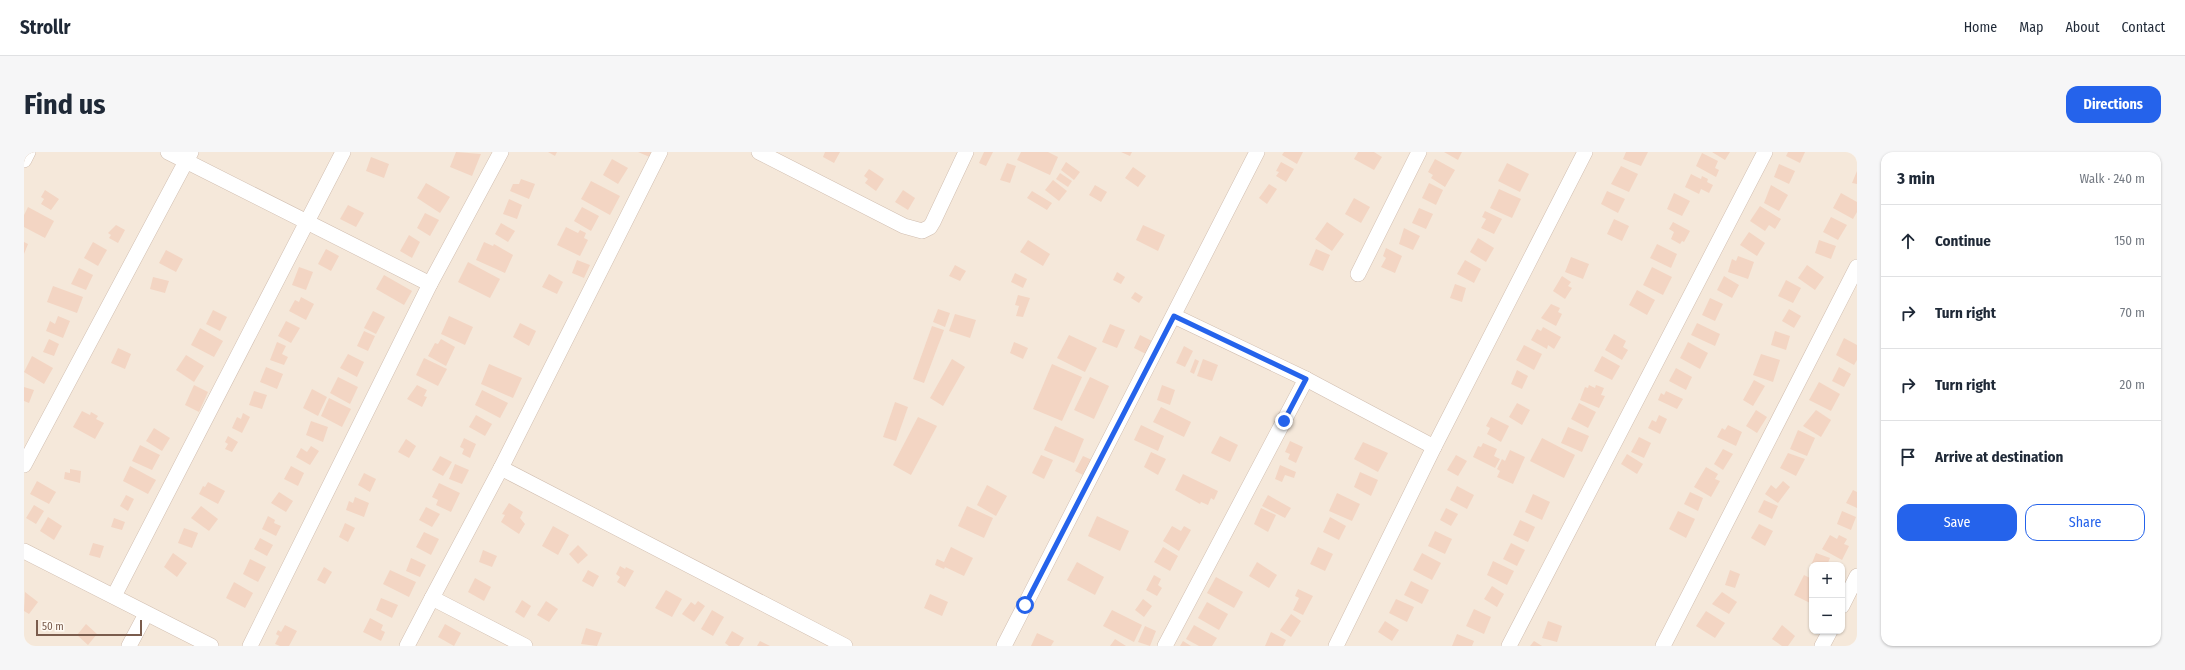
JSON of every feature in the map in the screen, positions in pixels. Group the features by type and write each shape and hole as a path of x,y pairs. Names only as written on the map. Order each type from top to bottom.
{"street":[{"path":"24,160 28,152"},
{"path":"168,152 188,157 308,222 430,284"},
{"path":"114,596 343,152"},
{"path":"250,646 430,284 501,152"},
{"path":"407,646 501,468 660,152"},
{"path":"759,152 904,226 922,231 933,222 966,152"},
{"path":"1004,646 1174,316 1256,152"},
{"path":"1358,274 1419,152"},
{"path":"1336,646 1434,447 1586,152"},
{"path":"1509,646 1765,152"},
{"path":"24,465 188,157"},
{"path":"1663,646 1857,267"},
{"path":"1174,316 1306,379 1434,447"},
{"path":"1165,646 1306,379"},
{"path":"501,468 845,646"},
{"path":"24,551 211,646"},
{"path":"1845,600 1857,576"},
{"path":"432,598 525,646"},
{"path":"129,646 146,614"},
{"path":"1822,646 1828,634"}],"shaded area":[{"path":"24,152 1857,152 1857,646 24,646"}],"building":[{"path":"456,152 481,154 472,176 450,167"},
{"path":"548,152 557,152 555,156"},
{"path":"638,152 655,152 652,158"},
{"path":"825,152 840,152 834,163 823,157"},
{"path":"984,152 993,152 986,166 979,163"},
{"path":"1021,152 1048,152 1058,157 1050,175 1017,160"},
{"path":"1121,152 1132,152 1130,156"},
{"path":"1284,152 1303,152 1297,164 1282,155"},
{"path":"1358,152 1374,152 1382,157 1374,170 1354,159"},
{"path":"1444,152 1462,152 1458,160"},
{"path":"1626,152 1648,152 1641,166 1623,159"},
{"path":"1712,152 1730,152 1725,160"},
{"path":"1788,152 1805,152 1800,163 1786,156"},
{"path":"1702,153 1718,161 1715,168 1719,170 1716,177 1696,166"},
{"path":"371,157 389,164 384,178 366,171"},
{"path":"612,159 628,168 618,184 603,175"},
{"path":"1435,159 1455,170 1445,187 1431,178 1433,175 1428,172"},
{"path":"1066,162 1080,172 1074,180 1061,170"},
{"path":"1281,162 1294,169 1286,182 1276,176 1279,172 1276,171"},
{"path":"1007,163 1016,166 1010,183 1000,180"},
{"path":"1507,163 1529,174 1520,192 1498,181"},
{"path":"1779,164 1795,171 1789,184 1774,177"},
{"path":"1621,166 1638,174 1629,192 1611,184"},
{"path":"1133,167 1146,176 1138,187 1125,178"},
{"path":"869,169 884,179 876,191 865,183 868,179 864,176"},
{"path":"1857,171 1857,184 1852,183"},
{"path":"1060,173 1072,181 1068,187 1056,179"},
{"path":"1691,174 1701,179 1702,176 1708,179 1707,182 1713,185 1709,193 1701,189 1699,194 1685,187"},
{"path":"521,179 535,184 529,199 510,191 513,184 519,184"},
{"path":"1053,180 1067,191 1059,201 1045,190"},
{"path":"591,181 620,196 610,215 581,199"},
{"path":"426,183 450,197 440,213 417,198"},
{"path":"1429,183 1443,190 1436,205 1422,198"},
{"path":"1269,184 1277,189 1267,204 1259,198"},
{"path":"1095,185 1107,192 1101,202 1089,195"},
{"path":"1771,185 1788,195 1779,211 1764,203"},
{"path":"1499,189 1521,199 1512,218 1490,208"},
{"path":"45,190 59,199 51,210 41,204 44,199 41,197"},
{"path":"903,190 915,198 908,210 895,202"},
{"path":"1032,191 1052,203 1047,210 1027,198"},
{"path":"1607,191 1625,199 1618,213 1601,204"},
{"path":"1674,193 1690,201 1682,216 1667,209"},
{"path":"1841,193 1857,202 1857,212 1853,219 1833,208"},
{"path":"1354,198 1370,207 1361,223 1345,214"},
{"path":"509,199 522,205 517,219 503,214"},
{"path":"348,205 364,213 356,227 340,219"},
{"path":"1760,206 1781,219 1775,229 1769,225 1765,231 1750,221"},
{"path":"28,207 54,221 45,238 24,227 24,215"},
{"path":"582,207 599,216 591,231 574,221"},
{"path":"1419,208 1433,214 1426,229 1412,223"},
{"path":"1485,211 1502,219 1494,234 1481,228 1486,219 1482,217"},
{"path":"425,213 439,220 430,236 417,228"},
{"path":"1831,217 1847,225 1838,240 1823,232"},
{"path":"1614,219 1629,226 1622,241 1607,234"},
{"path":"1327,222 1344,234 1332,251 1315,239"},
{"path":"1673,222 1690,231 1684,242 1682,241 1680,244 1671,239 1674,232 1669,229"},
{"path":"501,223 515,231 508,242 495,234"},
{"path":"116,225 125,230 118,243 109,238 111,235 108,233"},
{"path":"1143,225 1165,235 1158,251 1136,240"},
{"path":"566,227 578,233 580,230 586,233 584,238 588,240 580,256 557,245"},
{"path":"1404,228 1420,236 1413,250 1399,244"},
{"path":"1749,232 1765,243 1757,256 1740,245"},
{"path":"409,235 420,242 412,258 400,251"},
{"path":"1478,238 1494,248 1486,262 1470,252"},
{"path":"1028,240 1050,254 1043,266 1020,252"},
{"path":"1819,240 1836,246 1831,259 1815,253"},
{"path":"24,242 28,244 24,254"},
{"path":"93,242 107,250 98,266 84,258"},
{"path":"484,242 493,246 494,244 513,255 505,273 476,260"},
{"path":"1657,244 1677,254 1671,268 1650,258"},
{"path":"1386,248 1402,256 1395,273 1381,267 1386,258 1383,256"},
{"path":"326,249 339,256 331,271 318,264"},
{"path":"1316,249 1330,255 1323,271 1309,265"},
{"path":"166,250 183,259 176,272 159,263"},
{"path":"1738,256 1754,262 1748,279 1728,272 1732,259 1736,261"},
{"path":"1571,257 1589,264 1583,279 1565,272"},
{"path":"577,260 590,265 584,278 572,273"},
{"path":"1465,260 1481,269 1474,283 1457,274"},
{"path":"468,262 500,279 490,298 458,282"},
{"path":"955,265 966,271 960,281 949,276"},
{"path":"1807,265 1824,277 1815,290 1798,278"},
{"path":"299,267 313,272 306,290 292,285"},
{"path":"1652,267 1672,277 1663,295 1643,285"},
{"path":"79,268 93,275 86,290 71,284"},
{"path":"1117,272 1125,277 1121,284 1113,280"},
{"path":"1015,273 1027,279 1023,288 1011,282"},
{"path":"549,274 563,282 557,294 542,287"},
{"path":"384,275 412,291 404,305 376,289"},
{"path":"1562,276 1571,282 1568,286 1572,288 1565,299 1553,291"},
{"path":"1724,276 1739,285 1732,298 1717,290"},
{"path":"153,277 169,281 165,293 150,289"},
{"path":"1786,280 1801,288 1793,303 1778,296"},
{"path":"1455,284 1466,288 1462,302 1450,298"},
{"path":"53,286 83,297 77,313 47,302"},
{"path":"1637,290 1655,300 1647,315 1629,305"},
{"path":"1135,292 1143,297 1139,303 1131,298"},
{"path":"1018,295 1030,298 1023,317 1016,316 1019,306 1015,305"},
{"path":"301,297 314,304 306,320 289,311 295,300 299,302"},
{"path":"1710,298 1723,304 1715,321 1702,315"},
{"path":"1551,304 1560,308 1558,312 1562,314 1556,326 1541,318"},
{"path":"938,309 950,313 945,327 933,322"},
{"path":"1789,309 1801,316 1794,328 1782,321"},
{"path":"213,310 227,317 220,331 206,324"},
{"path":"373,311 385,317 376,334 364,328"},
{"path":"955,314 976,320 970,338 949,331"},
{"path":"58,316 70,321 63,338 46,331 50,321 55,324"},
{"path":"449,316 473,327 465,345 441,334"},
{"path":"286,321 300,328 291,343 278,336"},
{"path":"520,323 536,331 529,346 513,337"},
{"path":"1697,323 1720,334 1715,346 1691,335"},
{"path":"1110,324 1125,330 1117,348 1102,342"},
{"path":"932,326 944,330 924,383 913,379"},
{"path":"1543,327 1561,337 1554,349 1548,345 1547,349 1531,340 1537,329 1541,331"},
{"path":"200,328 223,341 214,357 191,345"},
{"path":"364,331 375,336 368,351 357,346"},
{"path":"1775,331 1790,336 1786,350 1771,345"},
{"path":"1614,334 1626,341 1623,347 1628,350 1622,360 1605,350"},
{"path":"1069,335 1097,348 1085,372 1057,358"},
{"path":"1140,335 1152,341 1146,354 1134,348"},
{"path":"1844,338 1857,345 1857,360 1854,365 1836,355"},
{"path":"49,339 59,344 54,356 43,352"},
{"path":"441,339 455,347 446,366 428,356 435,343 438,344"},
{"path":"277,342 286,346 282,354 288,357 284,365 270,360"},
{"path":"1014,342 1028,348 1023,359 1010,353"},
{"path":"1688,342 1708,353 1700,369 1680,358"},
{"path":"1524,345 1542,354 1534,370 1516,360"},
{"path":"1184,346 1193,351 1185,367 1176,363"},
{"path":"118,348 131,354 125,369 111,363"},
{"path":"348,354 364,362 357,377 340,368"},
{"path":"1761,354 1780,360 1773,382 1753,375"},
{"path":"186,355 204,366 194,382 176,370"},
{"path":"32,356 53,368 44,384 24,372"},
{"path":"1602,356 1620,366 1612,380 1594,371"},
{"path":"424,358 447,369 438,386 416,375"},
{"path":"952,359 965,367 943,406 930,398"},
{"path":"1195,359 1199,361 1194,374 1190,372"},
{"path":"1203,359 1218,365 1212,381 1197,376"},
{"path":"489,364 522,378 513,398 481,384"},
{"path":"1052,364 1082,377 1062,421 1033,409"},
{"path":"266,367 283,374 277,389 260,382"},
{"path":"1839,367 1851,374 1844,387 1832,381"},
{"path":"1676,368 1692,377 1686,390 1669,381"},
{"path":"1517,370 1528,376 1522,389 1511,384"},
{"path":"338,377 358,387 350,404 330,393"},
{"path":"1090,377 1109,386 1094,419 1074,410"},
{"path":"1754,380 1765,386 1753,406 1743,400"},
{"path":"1819,382 1840,394 1831,411 1809,400"},
{"path":"194,385 208,392 199,412 185,405"},
{"path":"417,385 427,390 424,396 427,397 422,407 407,399"},
{"path":"1162,385 1175,390 1170,405 1157,400"},
{"path":"1589,385 1595,388 1596,385 1604,388 1601,395 1605,396 1599,408 1580,400 1585,387 1588,388"},
{"path":"24,387 34,390 29,403 24,401"},
{"path":"312,389 327,397 318,416 303,408"},
{"path":"482,390 508,403 500,418 475,405"},
{"path":"254,391 267,395 262,409 249,405"},
{"path":"1666,391 1683,399 1677,409 1658,400 1661,393 1664,395"},
{"path":"329,398 351,409 342,427 321,416"},
{"path":"895,402 908,407 896,441 883,437"},
{"path":"1517,403 1530,410 1522,425 1509,417"},
{"path":"1579,403 1596,412 1588,428 1571,419"},
{"path":"1161,407 1191,422 1184,437 1153,422"},
{"path":"1756,410 1767,417 1757,433 1746,426"},
{"path":"1816,410 1831,420 1821,437 1803,426"},
{"path":"82,411 90,415 91,412 98,416 96,419 104,423 95,439 73,427"},
{"path":"243,413 250,417 242,433 232,428 237,417 241,419"},
{"path":"476,415 492,424 485,436 469,427"},
{"path":"1659,415 1667,419 1660,434 1648,428 1652,420 1656,422"},
{"path":"918,417 937,426 911,475 893,465"},
{"path":"1491,417 1509,426 1501,442 1487,434 1490,428 1486,426"},
{"path":"311,421 328,427 323,442 306,435"},
{"path":"1141,425 1164,436 1158,451 1134,440"},
{"path":"1728,425 1742,432 1736,446 1717,437 1722,428 1725,430"},
{"path":"1055,426 1084,439 1074,463 1044,450"},
{"path":"1568,427 1589,436 1582,452 1561,443"},
{"path":"154,428 170,438 162,451 146,441"},
{"path":"1798,430 1815,438 1807,456 1790,449"},
{"path":"228,436 238,442 232,452 225,449 228,444 225,442"},
{"path":"1220,436 1238,445 1230,462 1211,453"},
{"path":"1639,437 1651,443 1644,458 1631,452"},
{"path":"464,438 476,444 470,458 462,454 464,449 460,447"},
{"path":"1542,438 1575,455 1564,478 1530,461"},
{"path":"406,439 416,446 409,458 398,452"},
{"path":"1290,441 1303,447 1296,463 1288,459 1290,454 1285,452"},
{"path":"1363,442 1388,453 1378,472 1354,459"},
{"path":"1483,443 1497,449 1494,456 1500,459 1495,468 1473,457 1478,446 1481,447"},
{"path":"140,445 160,455 152,470 132,461"},
{"path":"311,446 319,451 310,465 296,457 301,448 307,452"},
{"path":"1723,449 1733,454 1723,470 1714,464"},
{"path":"1510,450 1525,457 1513,484 1497,477 1500,471 1497,469 1502,459 1505,461"},
{"path":"1151,452 1166,459 1158,475 1144,467"},
{"path":"1788,453 1805,459 1796,476 1780,468"},
{"path":"1627,454 1643,464 1637,474 1621,464"},
{"path":"1041,455 1053,460 1044,479 1032,473"},
{"path":"1456,455 1467,461 1458,476 1447,470"},
{"path":"440,456 452,462 443,476 432,470"},
{"path":"1083,456 1092,460 1085,476 1075,471"},
{"path":"455,464 469,470 462,484 449,479"},
{"path":"1280,465 1296,472 1294,478 1285,475 1282,482 1275,479"},
{"path":"130,466 156,480 148,494 123,481"},
{"path":"291,466 304,473 298,486 284,479"},
{"path":"1706,467 1718,474 1715,479 1720,481 1711,497 1694,487"},
{"path":"70,469 81,471 80,483 64,479 65,472 70,473"},
{"path":"1360,472 1378,480 1371,496 1354,487"},
{"path":"364,473 376,479 370,492 358,485"},
{"path":"1183,474 1218,491 1214,500 1211,498 1208,505 1201,502 1200,504 1175,490"},
{"path":"37,481 56,492 49,504 30,494"},
{"path":"1783,481 1790,487 1778,503 1765,494 1771,485 1776,489"},
{"path":"208,482 225,491 218,504 199,494 203,486 205,487"},
{"path":"439,483 460,493 451,512 436,505 438,500 432,497"},
{"path":"987,485 1007,496 996,516 977,505"},
{"path":"1457,486 1474,495 1467,509 1450,500"},
{"path":"1853,490 1857,492 1857,508 1846,503"},
{"path":"279,492 293,501 286,512 271,503"},
{"path":"1690,492 1703,498 1698,511 1684,504"},
{"path":"1337,493 1360,504 1352,521 1329,511"},
{"path":"1533,494 1550,502 1542,520 1525,512"},
{"path":"126,495 134,499 128,511 120,506"},
{"path":"1268,495 1291,508 1285,518 1262,506"},
{"path":"355,497 369,503 364,517 346,510 349,501 353,503"},
{"path":"1764,500 1778,506 1772,519 1758,512"},
{"path":"509,503 523,512 520,518 525,524 519,534 501,522 505,515 502,514"},
{"path":"34,505 44,511 36,524 26,518"},
{"path":"201,506 218,519 209,531 191,518"},
{"path":"967,506 993,518 984,538 958,526"},
{"path":"426,507 440,514 432,527 419,520"},
{"path":"1261,508 1276,515 1268,532 1254,524"},
{"path":"1446,508 1458,514 1451,526 1440,520"},
{"path":"1678,511 1695,519 1686,538 1669,529"},
{"path":"1842,511 1856,517 1851,530 1837,524"},
{"path":"268,516 275,520 274,523 281,526 276,536 262,529"},
{"path":"1097,516 1129,531 1120,551 1088,536"},
{"path":"48,517 62,526 54,540 40,531"},
{"path":"1330,517 1346,526 1339,540 1323,532"},
{"path":"114,518 125,522 122,530 111,527"},
{"path":"1520,520 1535,527 1528,542 1513,535"},
{"path":"345,523 355,528 348,542 339,537"},
{"path":"1759,524 1773,531 1765,546 1751,538"},
{"path":"553,526 569,535 558,555 542,546"},
{"path":"1172,526 1181,531 1184,526 1191,530 1179,551 1163,541"},
{"path":"184,528 198,533 192,548 178,543"},
{"path":"1435,531 1452,539 1445,554 1428,546"},
{"path":"424,532 439,539 431,555 416,547"},
{"path":"1830,535 1837,539 1839,535 1847,539 1844,544 1849,546 1842,560 1822,549"},
{"path":"260,538 273,545 267,556 254,549"},
{"path":"93,543 104,546 100,558 89,555"},
{"path":"1511,543 1525,550 1517,566 1503,559"},
{"path":"578,545 588,555 578,564 569,554"},
{"path":"951,547 973,558 964,576 945,567 944,569 935,565 937,559 944,562"},
{"path":"1163,547 1178,556 1170,571 1154,562"},
{"path":"1318,547 1333,554 1325,571 1310,564"},
{"path":"483,550 497,556 492,567 479,562"},
{"path":"173,553 187,563 177,577 164,567"},
{"path":"1422,553 1441,563 1432,580 1413,570"},
{"path":"1816,553 1830,558 1828,562 1812,562"},
{"path":"411,558 426,565 420,577 406,571"},
{"path":"250,559 266,567 258,582 243,574"},
{"path":"1493,561 1514,571 1507,585 1487,575"},
{"path":"1077,562 1104,577 1095,595 1067,580"},
{"path":"1257,562 1277,575 1269,588 1249,576"},
{"path":"620,566 634,571 625,587 617,582 620,577 616,574"},
{"path":"324,567 332,572 325,584 317,580"},
{"path":"390,570 416,582 409,597 383,584"},
{"path":"588,570 599,576 593,587 582,581"},
{"path":"1730,570 1740,574 1735,588 1725,585"},
{"path":"1154,575 1161,579 1158,585 1162,588 1157,596 1146,590"},
{"path":"1804,575 1809,578 1809,602 1794,595"},
{"path":"1216,577 1243,592 1234,608 1207,593"},
{"path":"475,578 491,587 484,601 468,592"},
{"path":"1411,581 1429,590 1422,604 1404,595"},
{"path":"234,582 253,593 245,608 226,598"},
{"path":"1492,586 1504,594 1497,607 1484,599"},
{"path":"1298,589 1313,596 1303,615 1293,610 1299,598 1295,596"},
{"path":"666,590 682,599 672,617 655,608"},
{"path":"25,592 38,602 29,614 24,611"},
{"path":"1722,592 1737,602 1729,614 1712,604"},
{"path":"930,594 948,602 942,616 924,608"},
{"path":"381,598 398,605 392,618 376,610"},
{"path":"1143,599 1152,606 1144,617 1135,610"},
{"path":"1396,599 1414,607 1407,622 1389,613"},
{"path":"522,600 531,606 524,618 515,612"},
{"path":"546,601 558,609 549,622 537,615"},
{"path":"698,601 705,606 694,622 682,614 691,602 695,605"},
{"path":"1207,602 1228,614 1219,630 1198,618"},
{"path":"1474,609 1491,617 1484,634 1466,626"},
{"path":"712,610 724,617 713,636 701,629"},
{"path":"1112,610 1142,625 1134,642 1103,626"},
{"path":"1706,611 1725,623 1715,638 1696,626"},
{"path":"1291,614 1301,621 1291,637 1280,630"},
{"path":"370,618 383,625 381,630 385,632 381,641 363,632"},
{"path":"1385,621 1399,630 1392,641 1378,632"},
{"path":"1548,621 1562,626 1557,642 1542,638"},
{"path":"86,624 97,634 88,645 77,635"},
{"path":"445,624 461,633 454,646 438,637"},
{"path":"285,625 297,631 289,646 280,646 275,644 279,636 276,634 278,630 281,632"},
{"path":"1194,625 1217,638 1212,646 1199,646 1186,639"},
{"path":"1782,625 1795,636 1788,646 1782,646 1772,639"},
{"path":"1145,626 1156,631 1150,646 1138,642"},
{"path":"586,628 602,633 597,646 581,644"},
{"path":"732,631 744,638 739,646 729,646 725,643"},
{"path":"1271,632 1286,640 1283,646 1265,646"},
{"path":"1037,633 1054,641 1051,646 1031,646"},
{"path":"1457,634 1474,641 1472,646 1452,646"},
{"path":"1115,639 1126,646 1110,646"},
{"path":"760,641 770,646 757,646"},
{"path":"1183,641 1191,646 1180,646"},
{"path":"1534,641 1542,646 1530,646"}],"route":[{"path":"1025,605 1174,316 1306,379 1284,421"}]}
